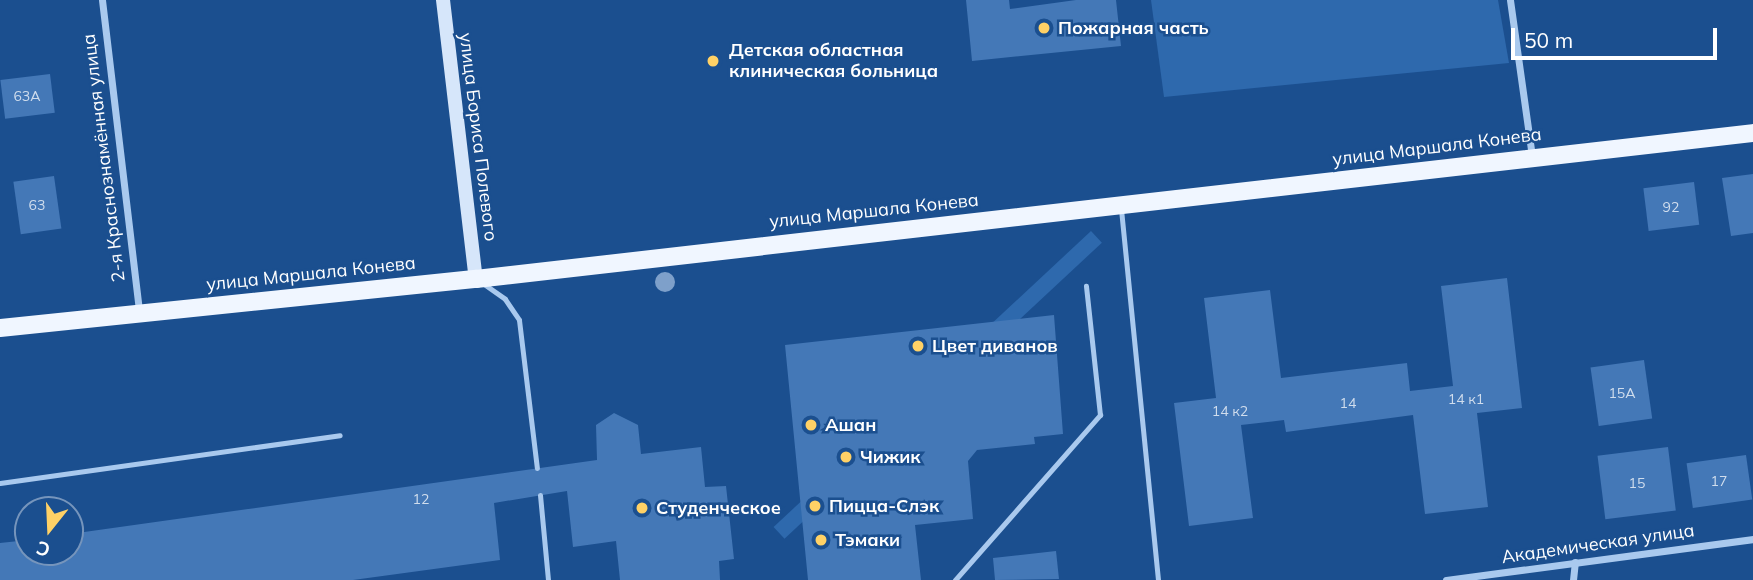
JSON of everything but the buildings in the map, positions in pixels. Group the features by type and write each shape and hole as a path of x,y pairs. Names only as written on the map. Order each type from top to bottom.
{"main road":[{"name":"улица Бориса Полевого","path":"443,0 477,279"},
{"name":"улица Маршала Конева","path":"0,328 477,279 1532,156 1753,133"}],"street":[{"name":"2-я Краснознамённая улица","path":"102,0 139,313"},
{"path":"1510,0 1532,156"},
{"name":"Академическая улица","path":"1446,580 1753,540"},
{"path":"1573,580 1575,562"}],"lane":[{"path":"1121,206 1158,580"},
{"path":"477,279 505,299 519,320 537,468"},
{"path":"955,580 1100,415 1086,286"},
{"path":"0,483 340,435"},
{"path":"540,495 548,580"}],"shaded area":[{"path":"1151,0 1498,0 1509,63 1164,97"},
{"path":"1091,231 1102,243 785,539 774,527"}],"place":[{"name":"Пожарная часть","path":"1044,28"},
{"name":"Детская областная клиническая больница","path":"713,61"},
{"name":"Цвет диванов","path":"918,346"},
{"name":"Ашан","path":"811,425"},
{"name":"Чижик","path":"846,457"},
{"name":"Пицца-Слэк","path":"815,506"},
{"name":"Студенческое","path":"642,508"},
{"name":"Тэмаки","path":"821,540"}]}
